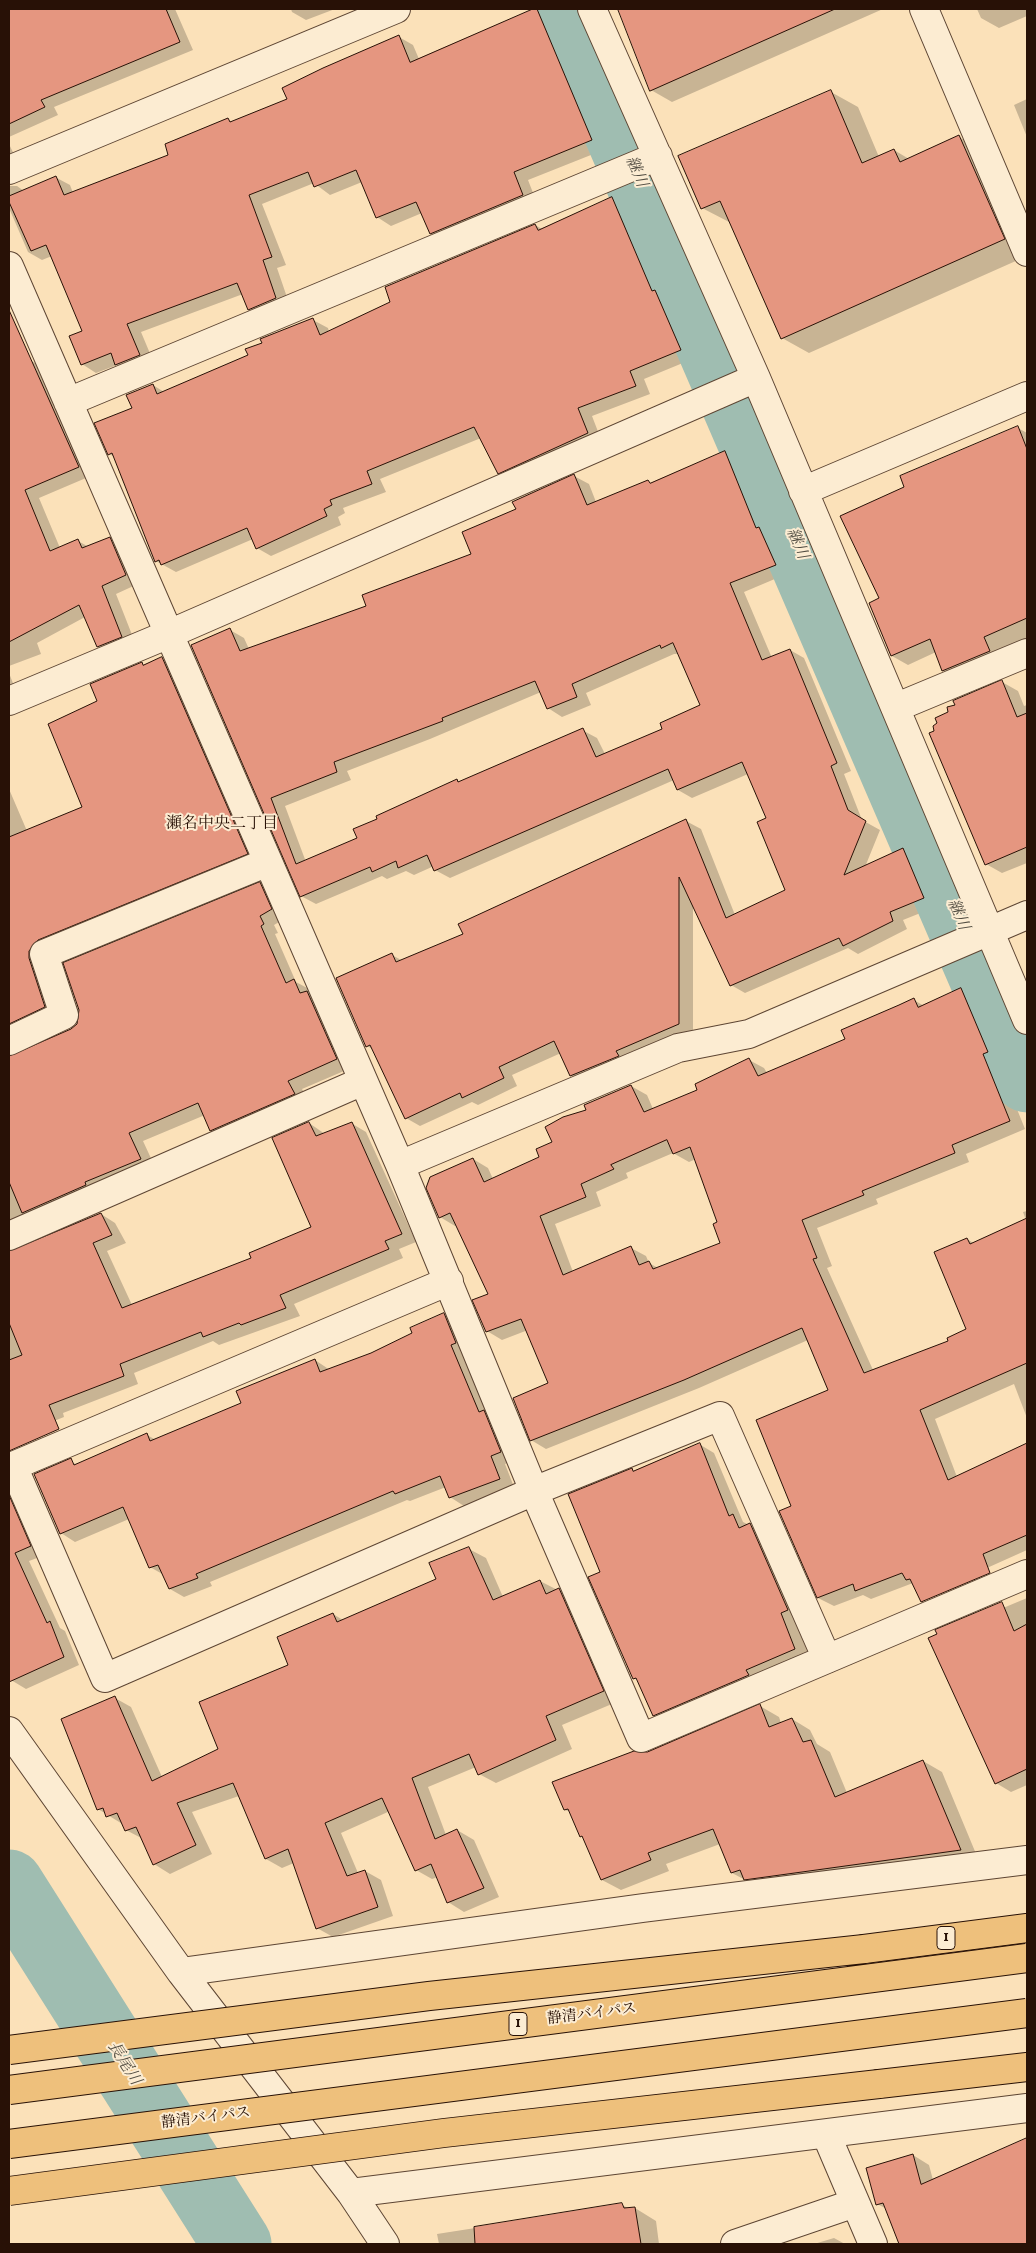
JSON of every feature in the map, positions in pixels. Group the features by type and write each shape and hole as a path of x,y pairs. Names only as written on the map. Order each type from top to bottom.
{"highway":[{"name":"1","path":"9,2050 429,1996 864,1949 1027,1928"},
{"name":"静清バイパス","path":"9,2090 1027,1958"},
{"name":"静清バイパス","path":"9,2144 1027,2013"},
{"path":"9,2191 444,2133 1027,2067"}],"street":[{"path":"9,170 396,9"},
{"path":"592,9 756,378 1027,1020"},
{"path":"924,9 1027,252"},
{"path":"68,402 658,156"},
{"path":"9,266 400,1165 449,1280 534,1491 641,1738 1027,1574"},
{"path":"9,701 169,634 756,378"},
{"path":"803,492 1027,396"},
{"path":"896,707 1027,653"},
{"path":"9,1041 64,1015 44,954 268,862"},
{"path":"400,1165 678,1048 749,1034 1027,914"},
{"path":"9,1236 363,1080"},
{"path":"449,1280 13,1466 105,1678 534,1491 720,1416 827,1660"},
{"path":"9,1731 181,1972 351,2193 384,2244"},
{"path":"181,1972 634,1909 1027,1860"},
{"path":"351,2193 1027,2108"},
{"path":"826,2134 873,2244"},
{"path":"735,2244 855,2203"}],"building":[{"path":"9,9 166,9 180,42 41,100 45,107 9,124"},
{"path":"533,9 537,9 592,140 514,172 523,195 430,234 416,202 376,218 356,170 314,187 308,172 249,195 272,257 263,260 276,298 248,310 237,283 127,324 140,355 115,365 111,353 81,365 69,336 82,331 46,245 31,251 9,202 9,196 56,176 64,195 168,155 165,144 228,118 230,122 287,99 282,88 399,35 410,62"},
{"path":"618,9 835,9 650,91"},
{"path":"831,90 862,163 894,149 900,162 959,135 1005,239 781,339 720,201 701,209 678,156"},
{"path":"612,197 652,291 655,290 681,350 630,371 636,386 578,408 588,433 498,474 474,427 367,471 372,484 330,500 332,505 324,509 327,516 256,549 247,528 161,565 159,560 155,562 112,453 108,455 94,423 132,408 126,395 153,384 157,394 248,355 245,349 262,343 260,339 313,318 320,335 390,302 385,287 535,224 538,230"},
{"path":"9,310 79,467 25,490 50,551 78,539 82,548 110,537 126,575 102,586 122,637 97,647 79,605 9,642"},
{"path":"1018,426 1027,449 1027,618 984,637 990,651 942,671 930,639 891,656 869,603 879,598 840,516 904,487 900,476"},
{"path":"725,451 756,528 759,527 776,565 730,583 762,660 790,649 837,763 831,766 848,810 866,821 844,875 903,848 924,898 890,912 893,921 843,946 839,938 730,986 679,877 679,1024 616,1051 619,1056 570,1076 554,1041 499,1067 504,1078 462,1098 460,1093 405,1119 370,1045 366,1047 336,978 392,953 396,962 463,934 458,924 686,819 726,918 785,890 757,822 766,818 742,762 677,790 668,769 434,871 427,855 398,868 396,861 372,872 370,867 300,897 191,645 230,628 240,651 366,606 362,595 471,554 462,532 516,509 512,502 574,474 587,505 648,480 650,483","holes":["673,643 700,705 660,723 662,729 596,757 583,728 458,782 457,779 376,816 377,819 353,829 357,838 296,864 271,798 337,772 334,762 443,721 442,718 535,681 547,709 577,697 572,684 660,645 661,648"]},
{"path":"162,657 248,854 38,940 29,951 29,958 45,1007 9,1024 9,837 82,807 48,724 97,701 90,684 142,662 143,665"},
{"path":"1002,680 1017,717 1027,713 1027,847 985,865 929,733 934,731 933,726 937,723 935,718 948,712 947,707 955,705 953,701"},
{"path":"260,882 272,909 260,916 264,924 261,926 286,983 294,979 300,993 307,991 337,1059 288,1081 295,1094 210,1131 198,1103 129,1133 141,1159 85,1182 86,1185 22,1213 9,1182 9,1056 71,1029 77,1024 79,1010 63,963"},
{"path":"961,988 988,1052 983,1054 1010,1121 952,1145 955,1153 862,1191 864,1195 802,1220 817,1258 813,1259 864,1373 948,1341 947,1338 966,1329 934,1252 967,1238 970,1244 1027,1218 1027,1363 920,1410 948,1480 1027,1443 1027,1535 983,1554 990,1573 921,1602 910,1579 906,1580 902,1573 855,1591 853,1584 817,1598 779,1511 791,1506 756,1420 828,1390 802,1328 684,1380 530,1441 513,1398 548,1383 521,1319 486,1332 472,1300 488,1294 450,1213 439,1218 426,1188 430,1177 473,1158 484,1182 539,1157 536,1149 552,1142 545,1127 563,1117 586,1110 584,1105 631,1085 644,1112 697,1090 695,1084 749,1058 758,1076 845,1039 841,1030 914,998 918,1007","holes":["667,1140 673,1154 690,1147 717,1222 713,1224 720,1243 653,1269 649,1261 639,1265 631,1246 563,1275 540,1216 586,1197 581,1184 614,1169 611,1165"]},
{"path":"309,1122 316,1136 352,1122 402,1234 385,1241 389,1249 280,1295 286,1308 203,1337 201,1332 120,1364 124,1376 49,1405 59,1429 9,1451 9,1360 22,1355 9,1323 9,1251 101,1213 112,1235 93,1243 122,1308 251,1258 249,1253 311,1227 272,1138"},
{"path":"444,1313 456,1343 451,1345 479,1412 484,1410 501,1452 491,1456 500,1479 449,1498 440,1476 395,1494 393,1491 196,1574 198,1578 169,1589 158,1565 149,1568 123,1507 60,1534 34,1474 71,1458 74,1465 147,1433 150,1441 241,1403 236,1391 315,1359 320,1372 371,1353 412,1333 410,1328"},
{"path":"700,1443 729,1516 733,1514 739,1528 750,1523 788,1610 781,1613 795,1649 746,1670 749,1675 653,1716 636,1678 633,1679 588,1577 600,1572 568,1494 632,1468 633,1471"},
{"path":"9,1495 31,1546 15,1553 47,1623 50,1621 64,1657 9,1682"},
{"path":"469,1547 493,1600 540,1580 546,1594 559,1588 604,1691 546,1716 556,1740 478,1775 469,1754 412,1778 435,1839 457,1829 484,1888 447,1903 431,1864 415,1871 382,1798 325,1823 347,1876 365,1870 378,1907 316,1929 288,1849 265,1859 233,1783 177,1803 196,1845 153,1865 136,1827 125,1831 117,1813 106,1817 103,1808 97,1810 61,1719 115,1696 152,1781 218,1749 199,1702 288,1665 277,1637 333,1613 337,1622 436,1579 429,1563"},
{"path":"1002,1602 1014,1631 1027,1624 1027,1769 995,1784 928,1638 937,1634 935,1630"},
{"path":"760,1704 769,1727 792,1718 803,1742 811,1740 835,1797 923,1760 961,1850 744,1880 740,1870 731,1873 713,1829 648,1853 651,1860 601,1880 582,1836 580,1837 568,1809 564,1810 552,1782 634,1751 647,1752"},
{"path":"1027,2138 1027,2244 899,2244 883,2203 876,2205 866,2168 913,2154 921,2184"},
{"path":"622,2203 624,2208 635,2207 641,2244 475,2244 474,2227"}],"waterway":[{"name":"継川","path":"565,9 1027,1078"},
{"name":"長尾川","path":"9,1884 237,2244"}],"district":[{"name":"瀬名中央二丁目","path":"222,825"}]}
